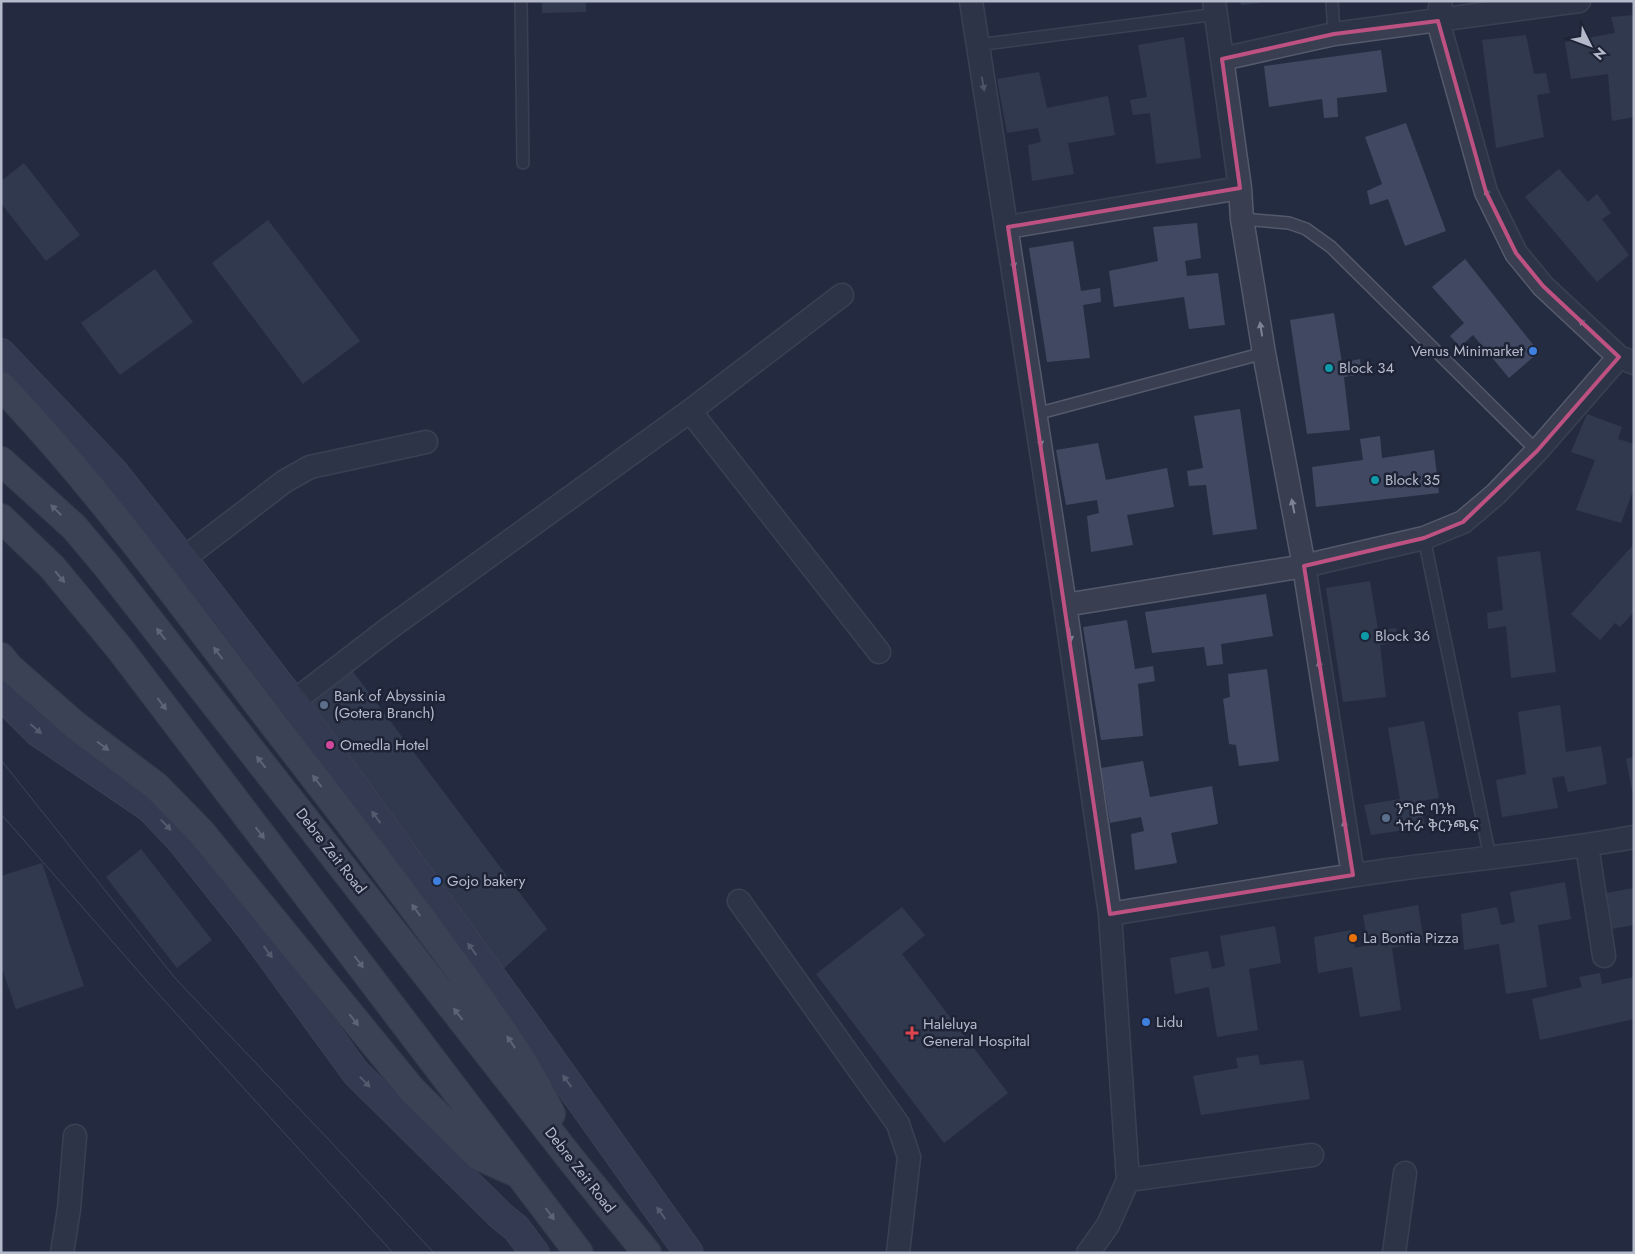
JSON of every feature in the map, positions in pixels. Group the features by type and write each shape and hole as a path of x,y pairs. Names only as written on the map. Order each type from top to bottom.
{"main road":[{"path":"1,352 113,471 293,702 689,1253"},
{"path":"1,386 113,515 395,881 512,1044 546,1104 574,1163"},
{"name":"Debre Zeit Road","path":"1,461 74,527 106,565 574,1163 647,1253"},
{"path":"1,518 52,567 120,649 521,1174 579,1253"},
{"path":"1,657 9,667 75,725 156,786 201,832 412,1090 479,1156 521,1174"},
{"path":"1,695 38,732 150,808 182,842 251,930 356,1073 487,1202 516,1228 534,1253"}],"street":[{"path":"971,1 1008,227 1110,914 1128,1180 1108,1225 1088,1253"},
{"path":"1222,59 1439,11 1579,1"},
{"path":"1216,8 1240,188 1242,219 1264,353 1304,566 1353,875"},
{"path":"1065,604 1304,566 1424,538 1463,522 1496,494 1627,360 1543,286 1516,253 1486,192 1439,11"},
{"path":"1008,227 1240,188"},
{"path":"293,702 388,628 690,411 842,296"},
{"path":"690,411 879,652"},
{"path":"183,559 285,481 310,467 426,442"},
{"path":"1110,914 1353,875 1587,846 1634,837"},
{"path":"1587,846 1604,956"},
{"path":"739,901 898,1124 909,1157 898,1253"},
{"path":"62,1253 69,1209 75,1136"},
{"path":"1128,1180 1312,1155"},
{"path":"1394,1253 1405,1173"}],"lane":[{"path":"521,1 522,162"},
{"path":"1332,1 1334,34"},
{"path":"977,44 1216,8"},
{"path":"1242,219 1289,223 1306,229 1332,247 1537,451"},
{"path":"1036,414 1264,353"},
{"path":"1424,538 1490,857"}],"highlighted area":[{"path":"1438,21 1486,192 1516,253 1543,286 1619,357 1537,451 1463,522 1424,538 1304,566 1353,875 1110,914 1008,227 1240,188 1222,59 1334,34"}],"building":[{"path":"542,1 586,1 586,12 542,13"},
{"path":"1240,1 1260,1 1260,3 1241,5"},
{"path":"1634,15 1634,117 1612,121 1608,74 1571,79 1565,42 1615,33 1611,17"},
{"path":"1526,35 1534,74 1546,73 1550,93 1537,95 1544,137 1496,148 1482,40"},
{"path":"1184,37 1201,158 1156,164 1150,113 1133,115 1130,100 1147,97 1138,45"},
{"path":"1381,50 1387,92 1337,98 1338,117 1324,118 1322,99 1269,107 1264,66"},
{"path":"1039,72 1047,108 1108,96 1115,135 1068,143 1074,174 1032,181 1028,145 1041,142 1038,128 1007,133 997,79"},
{"path":"1406,123 1446,231 1405,246 1388,199 1370,205 1367,191 1382,184 1365,137"},
{"path":"24,163 80,235 46,261 1,203 1,181"},
{"path":"1559,169 1588,202 1597,194 1611,213 1602,219 1629,255 1597,282 1525,197"},
{"path":"268,220 360,341 303,384 212,263"},
{"path":"1197,223 1201,258 1185,261 1187,276 1218,273 1225,325 1189,329 1184,297 1114,307 1109,271 1158,261 1153,227"},
{"path":"1073,241 1081,291 1100,288 1101,302 1083,305 1090,358 1047,362 1029,248"},
{"path":"1465,259 1539,352 1509,378 1473,335 1460,347 1450,336 1464,323 1432,287"},
{"path":"155,269 193,322 120,375 81,323"},
{"name":"Block 34","path":"1334,313 1342,363 1360,359 1362,374 1344,377 1350,430 1307,434 1290,320"},
{"path":"1240,409 1257,529 1213,535 1206,485 1189,486 1187,471 1203,468 1194,416"},
{"path":"1587,414 1622,427 1618,439 1634,444 1634,488 1621,523 1576,510 1595,460 1571,452"},
{"name":"Block 35","path":"1380,436 1382,458 1434,450 1439,493 1316,507 1312,467 1363,460 1360,439"},
{"path":"1098,443 1106,480 1167,468 1174,507 1127,515 1133,545 1091,552 1087,516 1099,513 1097,500 1066,505 1056,450"},
{"path":"1634,544 1634,612 1620,627 1615,623 1600,640 1571,614"},
{"path":"1540,551 1556,672 1511,678 1506,626 1488,629 1487,613 1503,610 1497,557"},
{"name":"Block 36","path":"1370,581 1378,630 1396,628 1398,642 1380,645 1386,697 1343,702 1326,588"},
{"path":"1266,594 1273,636 1221,644 1223,664 1207,666 1204,647 1152,653 1145,612"},
{"path":"1127,620 1135,669 1153,666 1155,681 1138,684 1143,736 1101,740 1083,627"},
{"path":"351,669 547,929 498,974 303,708"},
{"path":"1267,669 1279,761 1239,766 1236,745 1229,744 1223,699 1230,697 1228,674"},
{"path":"1560,705 1566,752 1601,746 1607,784 1568,792 1564,776 1552,778 1558,808 1502,817 1496,780 1526,774 1518,712"},
{"path":"1424,721 1439,798 1420,801 1425,827 1371,835 1364,805 1400,799 1388,728"},
{"path":"1634,757 1634,796 1633,796 1626,759"},
{"path":"1143,761 1150,797 1212,786 1218,824 1171,833 1177,863 1135,870 1131,834 1144,831 1141,817 1110,823 1101,768"},
{"path":"141,849 212,940 177,968 106,877"},
{"path":"42,863 84,986 16,1009 1,966 1,876"},
{"path":"1565,882 1571,919 1538,925 1547,987 1506,994 1499,944 1464,950 1461,914 1497,907 1501,925 1515,922 1510,892"},
{"path":"1634,888 1634,925 1611,929 1606,893"},
{"path":"1418,905 1424,942 1392,948 1401,1010 1360,1017 1352,967 1318,973 1314,937 1351,930 1355,948 1368,945 1363,915"},
{"name":"Haleluya General Hospital","path":"902,907 925,935 902,954 1008,1093 944,1143 816,974"},
{"path":"1275,926 1281,963 1249,969 1258,1030 1217,1037 1209,987 1175,994 1170,958 1208,951 1212,969 1225,966 1220,936"},
{"path":"1600,973 1602,984 1634,977 1634,1019 1540,1040 1532,999 1582,987 1579,977"},
{"path":"1258,1055 1260,1065 1303,1060 1310,1099 1201,1115 1193,1076 1238,1068 1236,1058"}],"tram line":[{"path":"1,760 175,978 434,1253"},
{"path":"1,814 153,988 393,1253"}],"place":[{"name":"Venus Minimarket","path":"1533,351"},
{"name":"Block 34","path":"1329,368"},
{"name":"Block 35","path":"1375,480"},
{"name":"Block 36","path":"1365,636"},
{"name":"Bank of Abyssinia (Gotera Branch)","path":"324,705"},
{"name":"Omedla Hotel","path":"330,745"},
{"name":"ንግድ ባንክ ጎተራ ቅርንጫፍ","path":"1386,818"},
{"name":"Gojo bakery","path":"437,881"},
{"name":"La Bontia Pizza","path":"1353,938"},
{"name":"Lidu","path":"1146,1022"},
{"name":"Haleluya General Hospital","path":"912,1033"}]}
